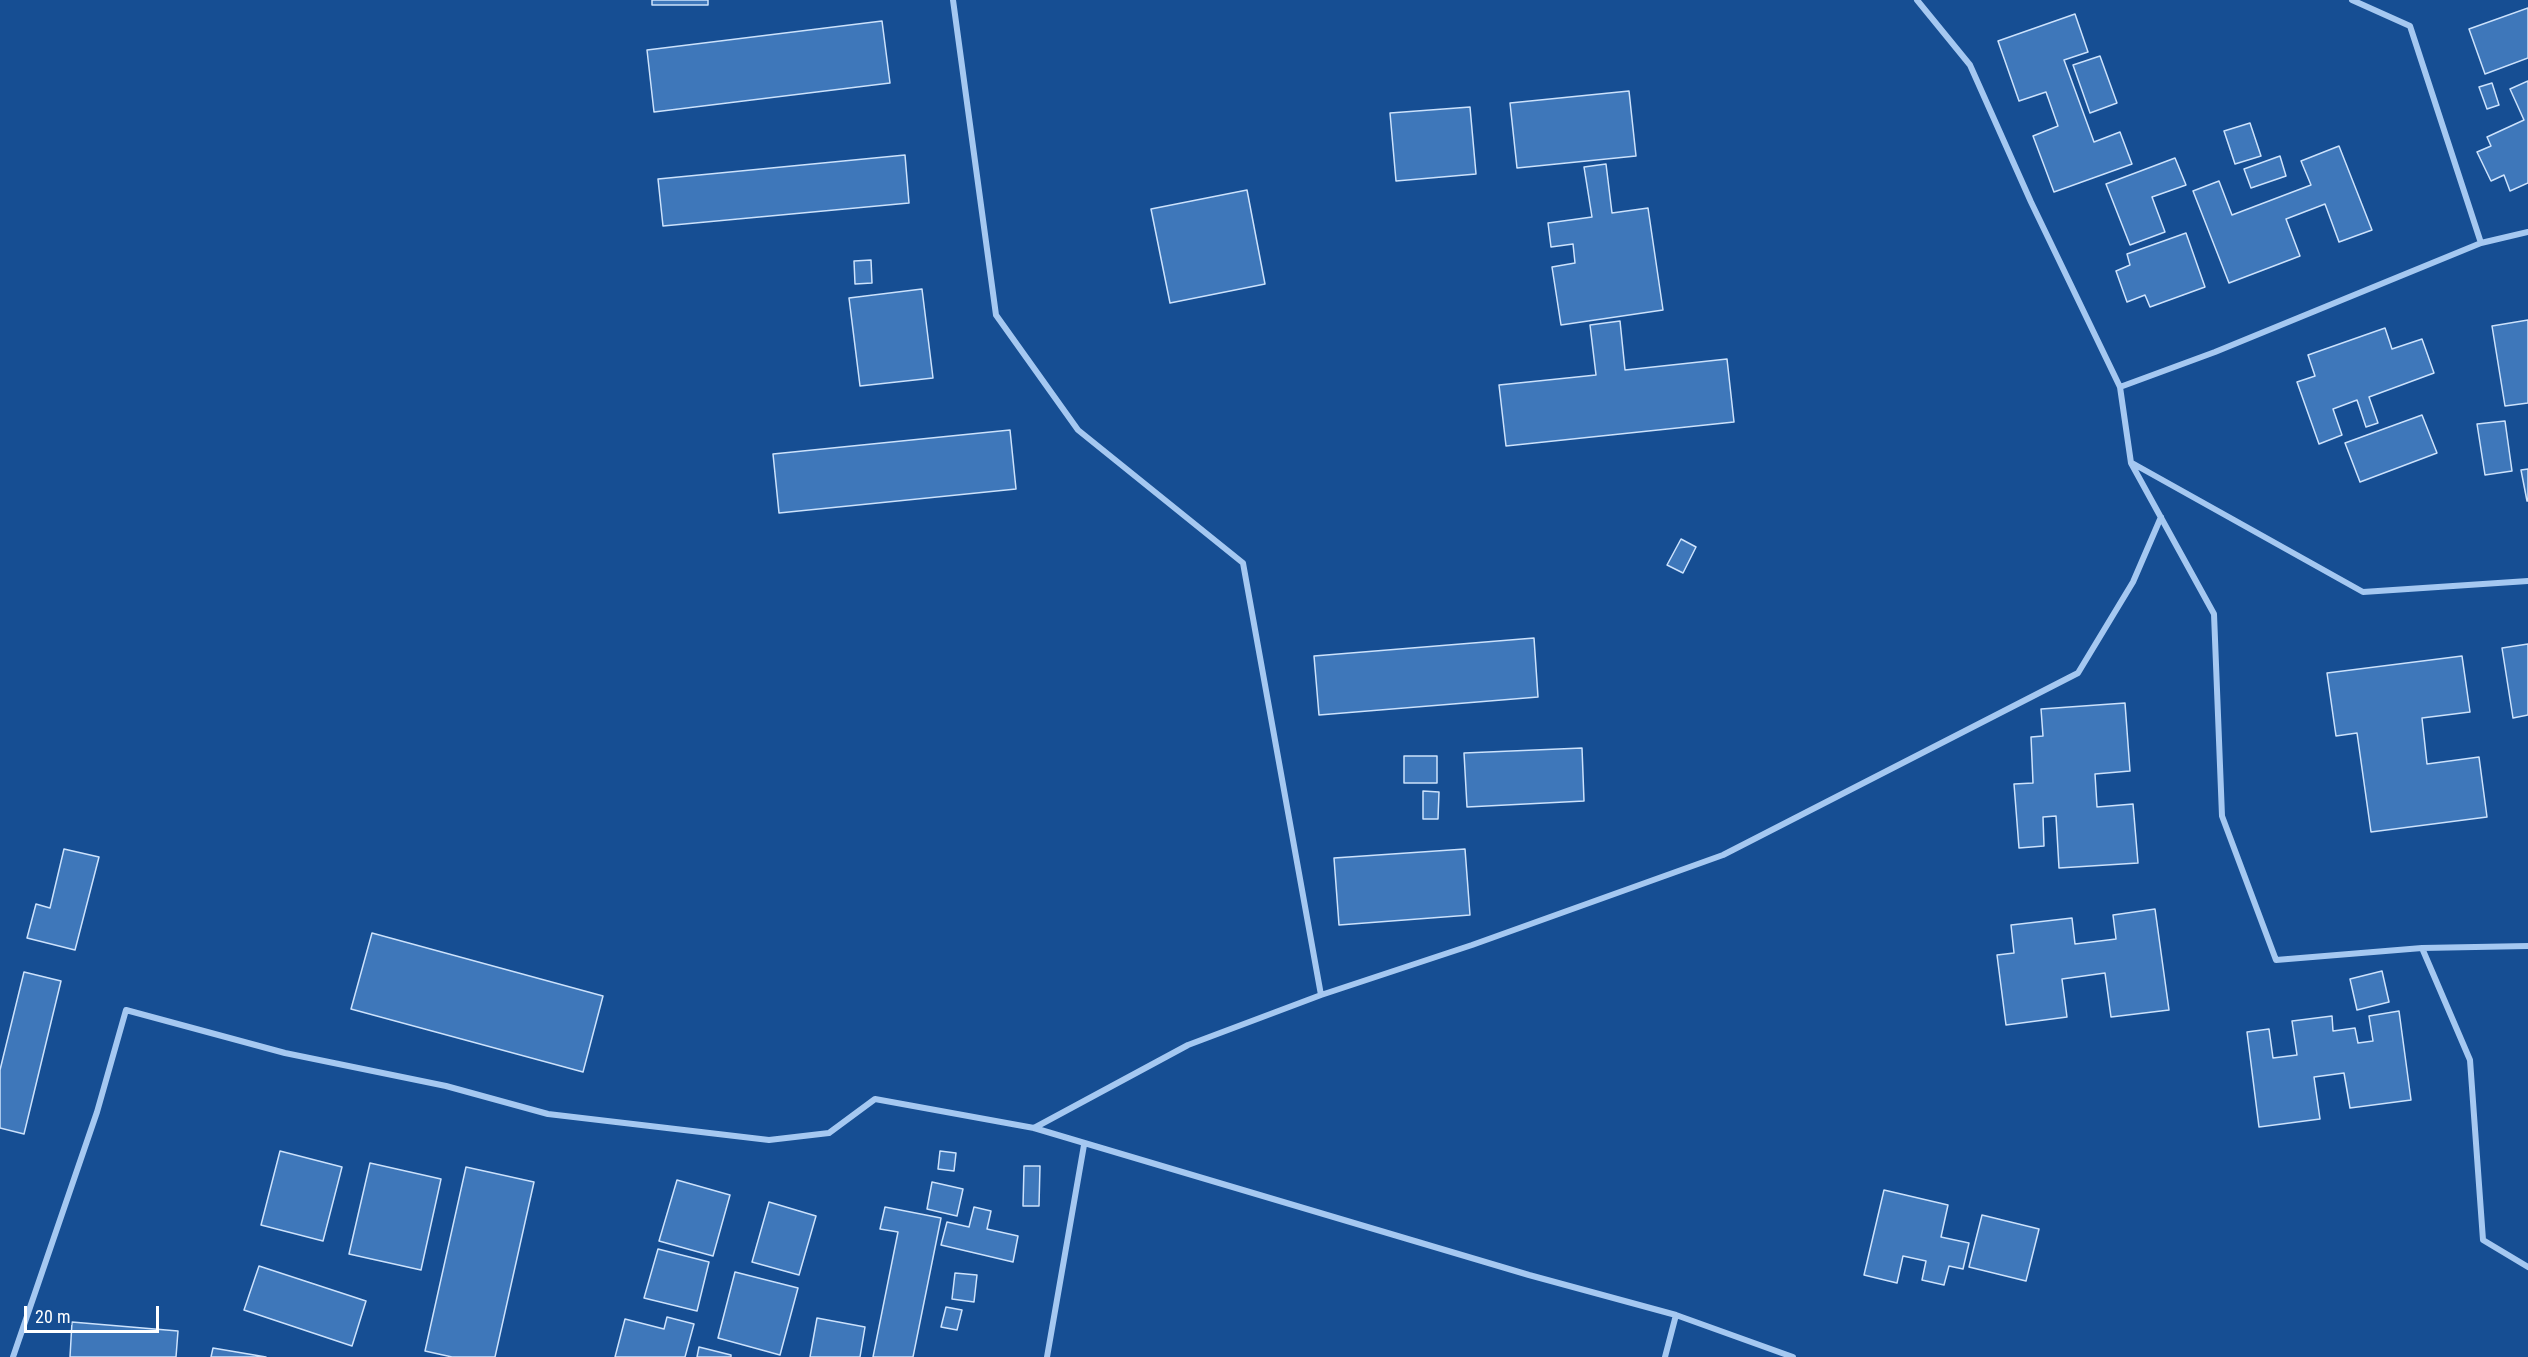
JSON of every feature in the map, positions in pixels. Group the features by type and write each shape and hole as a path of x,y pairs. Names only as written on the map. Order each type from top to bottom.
{"street":[{"path":"953,0 996,315 1078,430 1243,563 1320,995"},
{"path":"1917,0 1970,65 2031,202 2120,387 2131,463 2214,614 2222,816 2276,960 2422,948 2528,946"},
{"path":"2352,0 2410,26 2481,243"},
{"path":"2120,387 2215,352 2481,243 2528,232"},
{"path":"2131,463 2363,592 2528,582"},
{"path":"1034,1128 1188,1045 1320,995 1472,945 1723,855 2078,673 2133,582 2161,517"},
{"path":"2422,948 2470,1060 2483,1240 2528,1267"},
{"path":"13,1357 98,1112 126,1010 285,1053 446,1086 548,1114 769,1140 829,1133 875,1099 1034,1128 1084,1145 1676,1315 1793,1357"},
{"path":"1047,1357 1084,1145"},
{"path":"1665,1357 1676,1315"}],"building":[{"path":"652,0 708,0 708,5 652,5"},
{"path":"2528,8 2528,58 2485,74 2469,29"},
{"path":"2075,14 2088,52 2064,60 2094,142 2120,132 2132,164 2054,192 2033,136 2058,126 2046,92 2019,101 1998,41"},
{"path":"882,21 890,83 654,112 647,50"},
{"path":"2100,56 2117,103 2090,113 2073,65"},
{"path":"2528,81 2528,183 2510,191 2504,175 2491,181 2477,152 2491,146 2487,137 2524,120 2510,89"},
{"path":"2492,83 2499,105 2487,109 2479,87"},
{"path":"1629,91 1636,156 1517,168 1510,103"},
{"path":"1470,107 1476,174 1396,181 1390,113"},
{"path":"2250,123 2261,156 2235,164 2224,131"},
{"path":"2339,146 2372,230 2339,242 2325,204 2286,219 2300,256 2229,283 2193,191 2219,181 2232,215 2311,185 2301,161"},
{"path":"905,155 909,203 663,226 658,179"},
{"path":"2280,156 2286,176 2251,188 2244,169"},
{"path":"2175,158 2186,185 2152,197 2165,232 2130,245 2106,184"},
{"path":"1606,164 1612,213 1648,208 1663,310 1561,325 1552,267 1575,263 1573,244 1551,247 1548,223 1592,217 1584,167"},
{"path":"1247,190 1265,284 1170,303 1151,209"},
{"path":"2186,233 2205,287 2150,307 2145,295 2127,302 2116,271 2130,265 2127,254"},
{"path":"871,260 872,283 855,284 854,261"},
{"path":"922,289 933,378 860,386 849,298"},
{"path":"2528,320 2528,403 2505,406 2492,326"},
{"path":"1620,321 1625,370 1727,359 1734,422 1506,446 1499,385 1596,375 1590,325"},
{"path":"2385,328 2392,349 2422,339 2434,373 2369,397 2378,423 2366,427 2357,400 2333,409 2342,435 2319,444 2297,382 2315,376 2308,355"},
{"path":"2422,415 2437,453 2360,482 2345,443"},
{"path":"2505,421 2512,471 2485,475 2477,424"},
{"path":"1010,430 1016,489 779,513 773,454"},
{"path":"2528,469 2528,501 2527,501 2521,470"},
{"path":"1681,539 1696,547 1683,573 1667,565"},
{"path":"1534,638 1538,697 1319,715 1314,656"},
{"path":"2528,644 2528,715 2513,718 2502,648"},
{"path":"2462,656 2470,712 2422,718 2427,764 2479,757 2487,817 2371,832 2357,733 2336,736 2327,673"},
{"path":"2125,703 2130,771 2095,774 2097,807 2133,804 2138,863 2059,868 2056,816 2043,817 2044,846 2019,848 2014,784 2033,783 2031,737 2043,736 2041,709"},
{"path":"1582,748 1584,801 1467,807 1464,753"},
{"path":"1404,756 1437,756 1437,783 1404,783"},
{"path":"1423,791 1439,792 1438,819 1423,819"},
{"path":"64,849 99,857 75,950 27,938 36,904 50,908"},
{"path":"1465,849 1470,915 1339,925 1334,858"},
{"path":"2155,909 2169,1010 2111,1017 2105,973 2062,979 2067,1017 2006,1025 1997,955 2014,953 2011,925 2072,918 2075,944 2116,939 2113,915"},
{"path":"372,933 603,996 583,1072 351,1009"},
{"path":"2382,971 2389,1002 2357,1010 2350,979"},
{"path":"24,972 61,981 24,1134 0,1128 0,1070"},
{"path":"2399,1011 2411,1100 2350,1108 2344,1073 2314,1077 2320,1119 2259,1127 2247,1032 2269,1029 2273,1058 2297,1055 2292,1021 2332,1016 2333,1031 2355,1028 2358,1043 2373,1041 2369,1016"},
{"path":"280,1151 342,1167 323,1241 261,1225"},
{"path":"940,1151 956,1153 954,1171 938,1169"},
{"path":"370,1163 441,1179 421,1270 349,1254"},
{"path":"1024,1166 1040,1166 1039,1206 1023,1206"},
{"path":"466,1167 534,1182 495,1357 452,1357 425,1351"},
{"path":"677,1180 730,1195 713,1256 659,1241"},
{"path":"932,1182 963,1189 957,1216 927,1209"},
{"path":"1884,1190 1948,1205 1941,1237 1969,1243 1963,1269 1949,1266 1944,1285 1922,1280 1926,1261 1903,1256 1897,1283 1864,1275"},
{"path":"769,1202 816,1216 799,1275 752,1262"},
{"path":"885,1207 941,1218 913,1357 873,1357 898,1232 880,1229"},
{"path":"974,1207 991,1211 987,1229 1018,1236 1013,1262 941,1245 947,1222 969,1227"},
{"path":"1982,1215 2039,1229 2026,1281 1969,1267"},
{"path":"658,1249 709,1262 697,1311 644,1298"},
{"path":"259,1266 366,1301 352,1346 244,1310"},
{"path":"735,1272 798,1288 780,1355 718,1338"},
{"path":"955,1273 977,1275 974,1302 952,1299"},
{"path":"946,1307 962,1310 957,1330 941,1327"},
{"path":"667,1317 694,1324 685,1357 615,1357 625,1319 664,1329"},
{"path":"817,1318 865,1327 860,1357 810,1357"},
{"path":"72,1322 178,1331 176,1357 70,1357"},
{"path":"699,1347 731,1355 731,1357 697,1357"},
{"path":"213,1348 266,1357 211,1357"}]}
